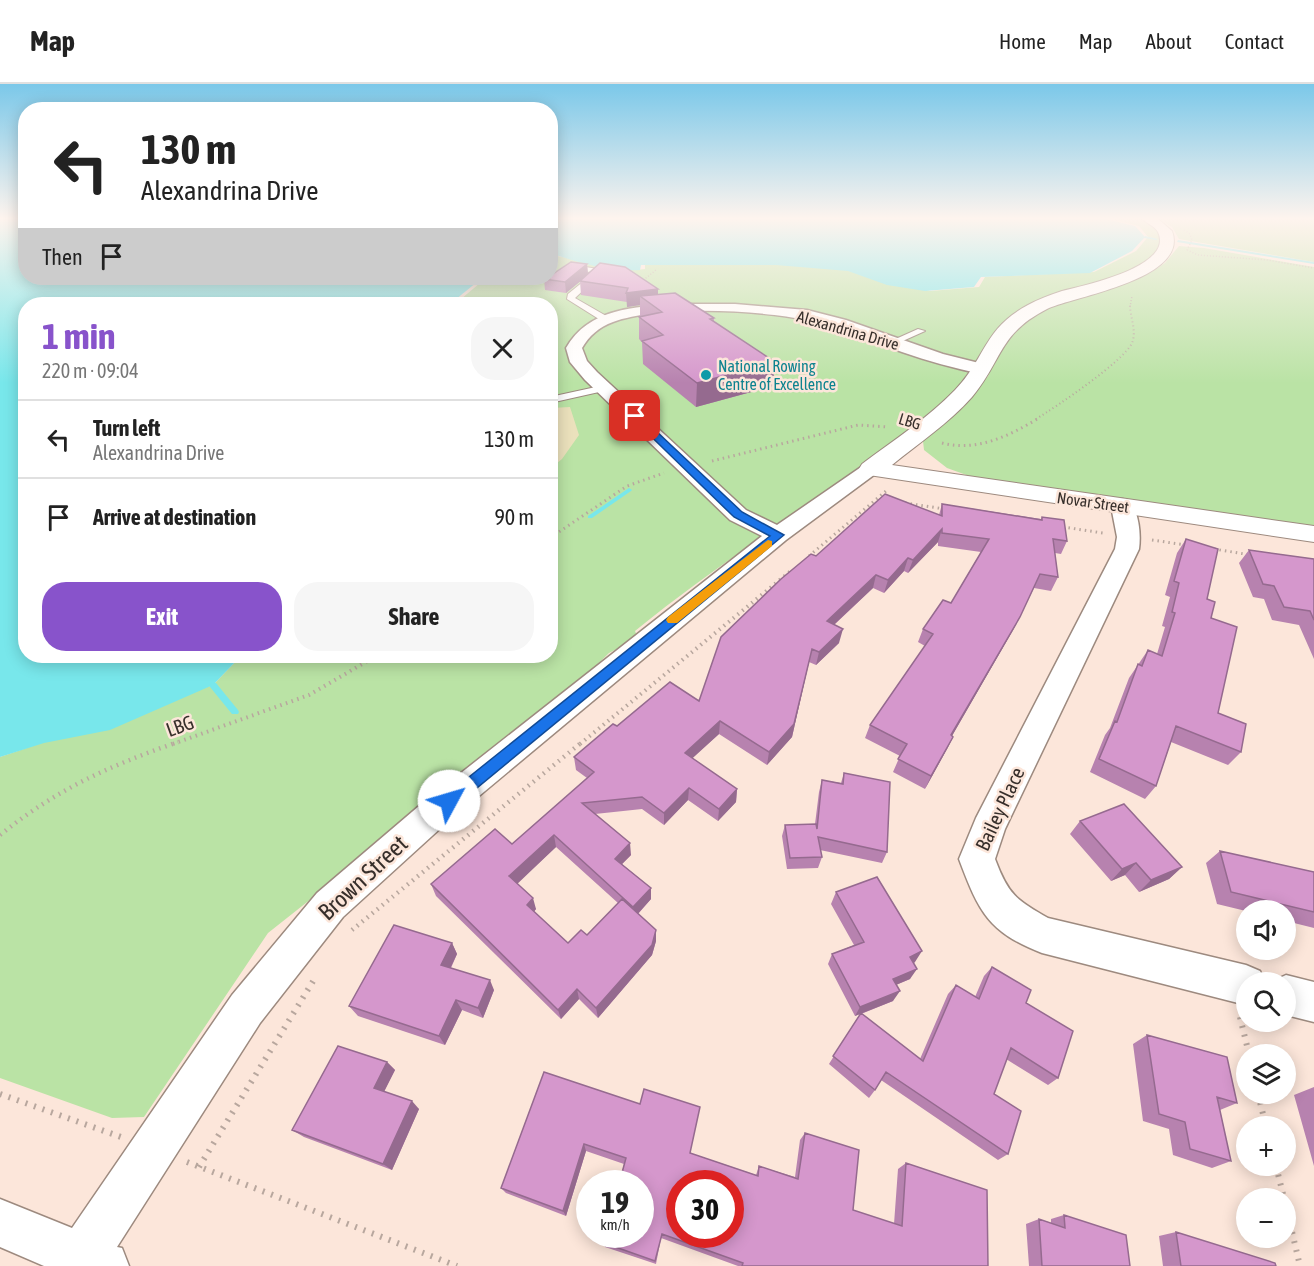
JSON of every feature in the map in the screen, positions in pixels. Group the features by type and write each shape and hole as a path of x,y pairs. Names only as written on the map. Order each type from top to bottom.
{"main road":[{"path":"884,480 912,436 971,384 1010,325 1031,310 1057,298 1135,273"},
{"path":"912,436 912,451 918,461 929,472 943,479"},
{"name":"Novar Street","path":"884,480 943,479 1125,521 1314,534"}],"street":[{"name":"Alexandrina Drive","path":"778,535 738,515 579,362 574,348 581,335 605,319 665,309 780,311 825,320 936,358 981,369"},
{"name":"Brown Street","path":"93,1261 153,1149 246,1009 330,905 431,816 778,535 884,480"},
{"name":"Bailey Place","path":"1125,521 1127,549 988,829 977,859 990,893 1007,915 1042,935 1236,983"},
{"path":"1296,998 1314,1002"},
{"path":"0,1223 93,1261"}],"lane":[{"path":"597,273 571,296 571,299 605,319"},
{"path":"893,342 921,331"},
{"path":"558,397 605,388"}],"path":[{"path":"638,284 652,273"},
{"name":"LBG","path":"558,533 627,486 644,479 858,425 885,426 912,436 945,444 976,445 1056,409 1129,348 1134,334 1128,308 1130,298 1135,292"},
{"path":"805,559 884,480 890,501"},
{"path":"901,502 947,509"},
{"path":"1060,526 1125,521 1187,545"},
{"path":"1210,549 1256,556"},
{"path":"345,936 796,567"},
{"name":"LBG","path":"0,835 53,794 101,770 310,694 364,663"},
{"path":"199,1167 317,974"},
{"path":"0,1094 153,1149 458,1266"},
{"path":"1296,1248 1300,1266"}],"green space":[{"path":"558,273 864,273 930,291 979,287 985,277 1126,273 1031,305 1017,313 999,329 964,381 940,404 853,472 670,603 635,631 638,638 609,653 556,705 268,933 144,1117 112,1118 0,1078 0,757 213,685 234,663 558,663 558,430 560,426 558,422 558,297 463,297 478,285 558,285"},
{"path":"1149,273 1314,273 1314,526 972,477 947,468 924,450 923,441 967,402 988,376 999,352 1022,324 1044,309 1133,281"}],"sand":[{"path":"570,407 579,435 558,462 558,408"}],"water":[{"path":"0,273 18,273 18,285 473,285 459,297 18,297 18,663 234,663 213,685 110,730 44,743 0,757"},
{"path":"854,273 1086,273 981,277 974,287 925,291 887,285"}],"building":[{"path":"558,273 576,273 565,282 558,281"},
{"path":"589,273 634,273 658,289 626,293 628,288 580,281"},
{"path":"675,293 775,362 697,383 642,341 663,335 639,317 662,312 640,296"},
{"path":"885,494 942,516 942,504 1042,520 1042,517 1064,520 1067,541 1053,539 1058,577 1040,574 1020,617 951,735 953,737 931,776 898,759 907,744 870,725 933,634 923,629 943,600 951,603 989,539 942,533 942,529 913,560 908,558 888,580 876,575 827,621 843,629 819,652 812,649 794,724 769,752 720,721 685,753 737,789 719,809 689,788 664,813 642,797 582,803 630,843 615,859 651,888 633,907 554,835 509,876 533,898 527,905 568,943 581,930 587,935 622,899 656,930 652,945 596,1008 577,989 558,1010 431,884 495,829 512,844 594,772 574,757 613,724 617,726 670,682 699,701 721,637 781,579 811,554 816,556"},
{"path":"1186,539 1218,549 1207,599 1215,602 1211,618 1237,627 1218,713 1246,724 1241,752 1176,726 1156,786 1099,759 1115,721 1117,722 1138,664 1142,666 1148,650 1162,656 1175,613 1172,612 1179,583 1174,581"},
{"path":"1249,550 1314,559 1314,620 1310,611 1284,607 1274,586 1263,584"},
{"path":"844,773 890,782 887,852 818,837 822,857 790,858 785,825 816,824 817,829 822,780 843,784"},
{"path":"1124,804 1182,867 1151,880 1136,863 1122,869 1080,821"},
{"path":"1220,851 1314,872 1314,912 1296,908 1296,900 1264,900 1231,892"},
{"path":"877,877 922,951 910,957 917,969 893,979 900,991 860,1007 832,954 864,942 836,892"},
{"path":"394,925 452,943 441,965 490,980 478,1008 456,1000 439,1036 349,1006"},
{"path":"992,967 1031,990 1026,1003 1073,1031 1058,1078 1011,1048 994,1094 1021,1111 1008,1154 886,1072 875,1090 833,1056 861,1013 923,1061 956,985 979,999"},
{"path":"1147,1035 1227,1057 1236,1103 1217,1097 1231,1161 1190,1149 1185,1122 1159,1114"},
{"path":"338,1046 387,1062 374,1088 412,1101 383,1164 292,1130"},
{"path":"544,1072 640,1104 644,1089 700,1107 690,1153 740,1170 666,1170 666,1235 662,1234 655,1261 618,1248 654,1248 654,1170 623,1170 626,1158 584,1144 563,1211 501,1188"},
{"path":"805,1133 859,1150 853,1210 902,1226 906,1163 987,1190 988,1266 742,1266 743,1263 701,1248 744,1248 744,1171 758,1176 759,1166 798,1179"},
{"path":"1064,1215 1126,1235 1130,1266 1042,1266 1039,1219 1065,1228"},
{"path":"1176,1232 1275,1263 1276,1266 1181,1266"}],"waterway":[{"path":"590,517 629,490"},
{"path":"213,685 235,712"}],"slow traffic":[{"path":"673,620 768,543"}],"place":[{"name":"National Rowing Centre of Excellence","path":"706,375"}],"route":[{"path":"449,801 778,535 738,515 635,416"}]}
